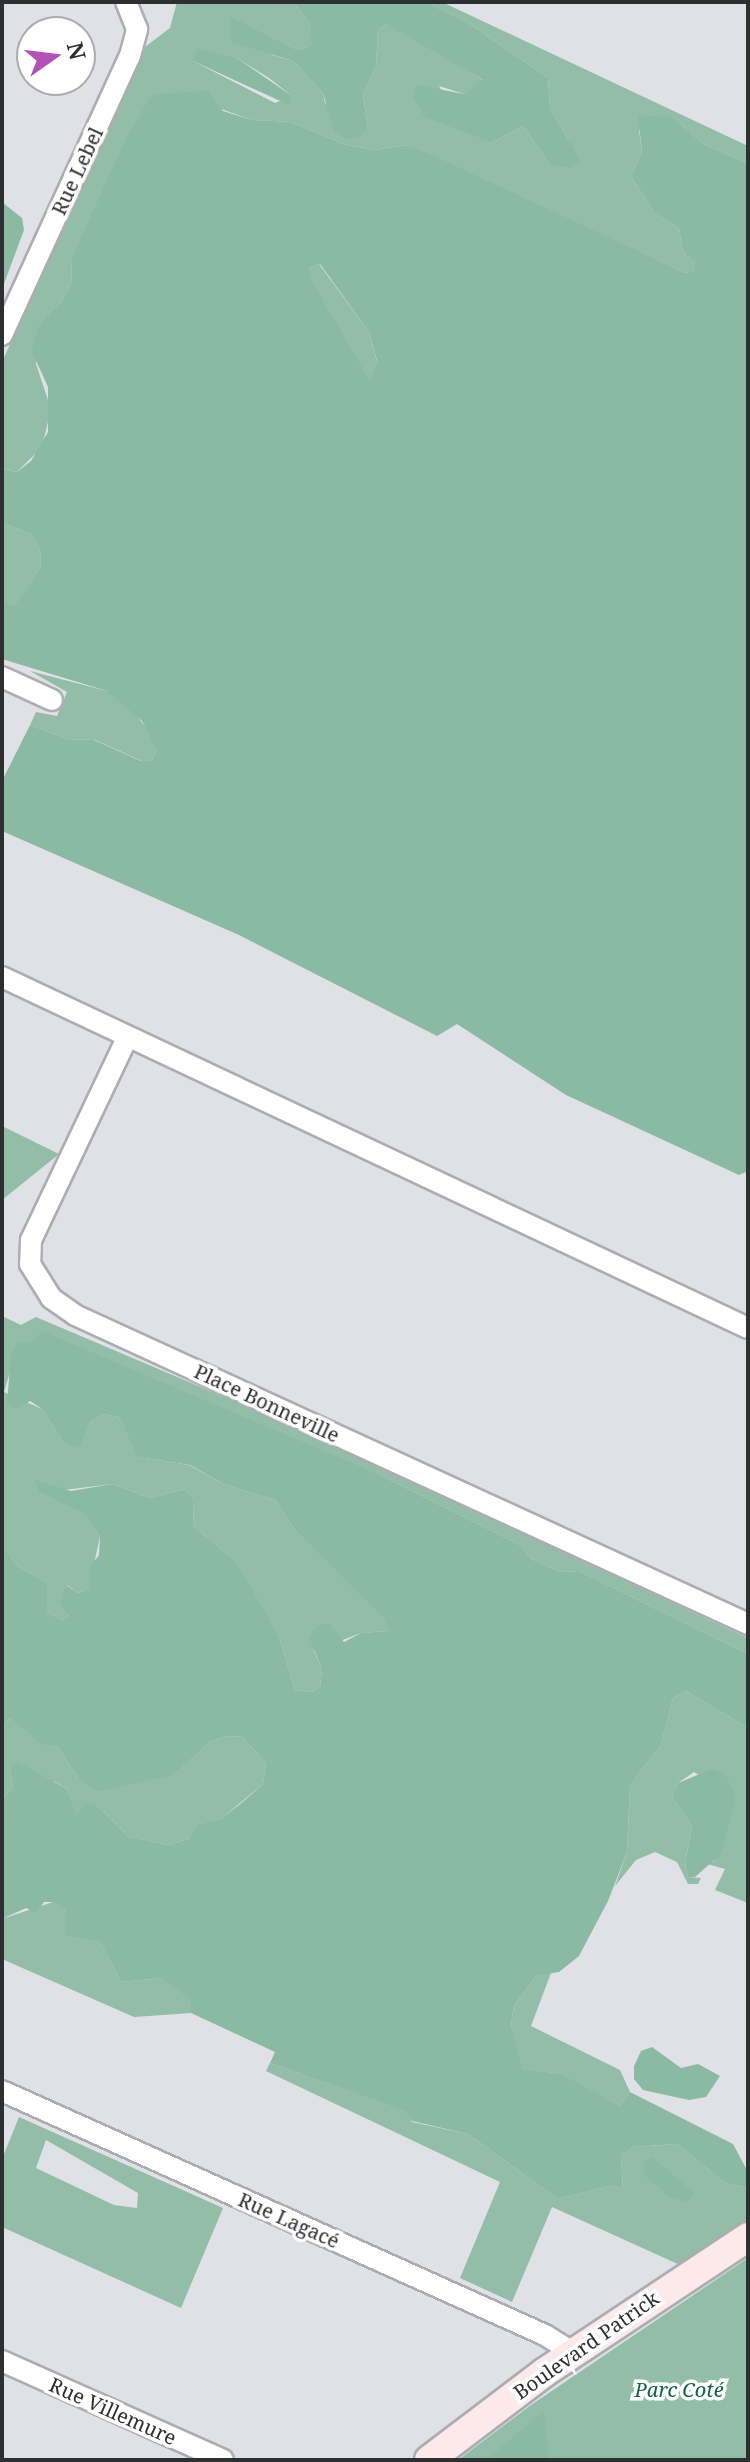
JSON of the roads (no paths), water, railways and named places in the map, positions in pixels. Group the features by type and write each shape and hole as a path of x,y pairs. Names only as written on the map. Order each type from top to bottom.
{"street":[{"name":"Rue Lebel","path":"2,335 130,56 137,29 128,4"},
{"path":"2,677 52,700"},
{"path":"2,977 748,1328"},
{"name":"Place Bonneville","path":"127,1038 31,1240 30,1264 51,1298 75,1315 748,1624"},
{"name":"Rue Lagacé","path":"2,2091 537,2331 574,2353"},
{"name":"Boulevard Patrick","path":"429,2460 574,2353 748,2237"},
{"name":"Rue Villemure","path":"2,2361 223,2460"}],"park label":[{"name":"Parc Coté","path":"679,2389"}]}
